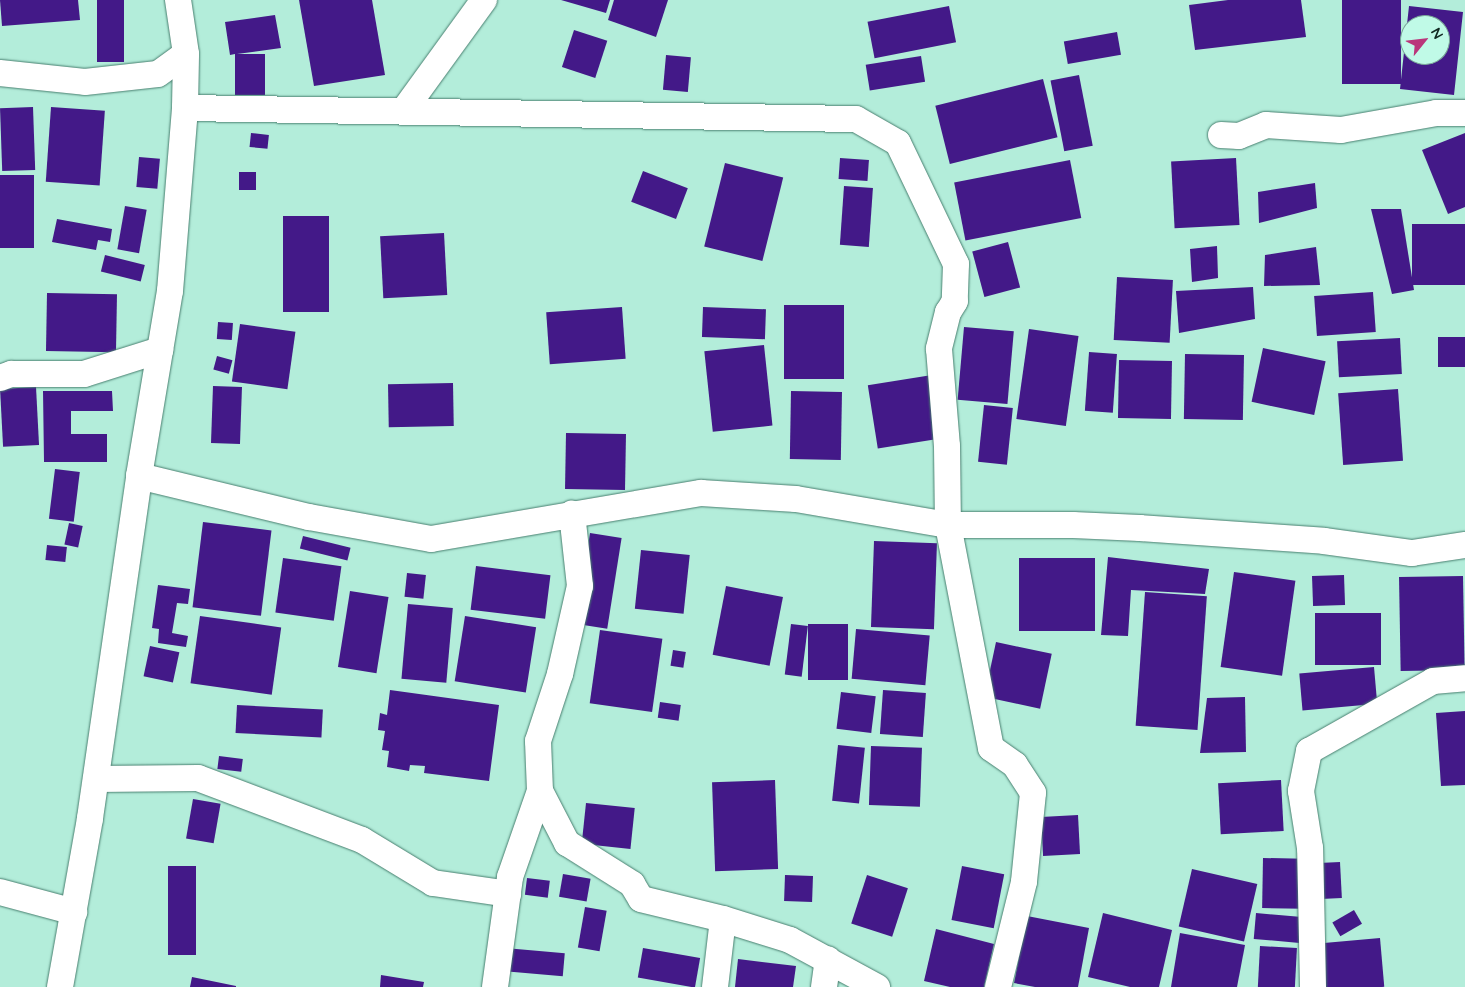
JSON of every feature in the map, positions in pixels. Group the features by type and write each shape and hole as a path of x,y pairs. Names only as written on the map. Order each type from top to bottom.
{"street":[{"path":"60,987 96,779 139,476 170,291 186,108 186,54 178,0"},
{"path":"404,110 484,0"},
{"path":"0,73 85,82 158,74 186,54"},
{"path":"186,108 404,110 856,119 898,143 956,264 955,301 948,312 940,349 947,446 948,525 990,748 1015,765 1033,793 1024,882 998,987"},
{"path":"1221,134 1239,136 1266,125 1341,130 1436,113 1465,113"},
{"path":"0,378 11,374 84,374 160,350"},
{"path":"139,476 309,517 430,539 572,513 701,493 796,499 948,525 1073,525 1140,528 1324,541 1412,553 1465,545"},
{"path":"495,987 510,877 540,790 538,741 560,674 580,586 572,513"},
{"path":"1312,987 1310,848 1301,791 1309,751 1433,681 1465,678"},
{"path":"96,779 198,778 362,840 433,883 508,894"},
{"path":"540,790 567,843 632,884 641,899 724,919 790,940 877,987"},
{"path":"0,892 74,912"},
{"path":"715,987 724,919"},
{"path":"824,987 828,959"}],"building":[{"path":"0,0 78,0 80,20 2,26"},
{"path":"97,0 124,0 124,62 97,62"},
{"path":"299,0 372,0 385,75 314,86"},
{"path":"561,0 610,0 606,13"},
{"path":"614,0 668,0 656,37 608,20"},
{"path":"1228,0 1301,0 1306,37 1195,50 1189,5"},
{"path":"1342,0 1401,0 1401,84 1342,84"},
{"path":"949,6 956,42 875,58 868,22"},
{"path":"1409,6 1463,12 1454,95 1400,89 1403,65 1450,65 1450,15 1408,15"},
{"path":"275,15 281,48 237,54 265,54 265,95 235,95 235,54 230,55 225,22"},
{"path":"574,30 607,41 595,78 562,67"},
{"path":"1117,32 1121,55 1068,64 1064,41"},
{"path":"666,55 691,57 688,92 663,90"},
{"path":"921,56 925,82 870,90 866,65"},
{"path":"1079,75 1093,146 1064,151 1051,81"},
{"path":"1043,79 1058,137 950,164 935,106"},
{"path":"33,107 35,170 2,171 0,108"},
{"path":"51,107 105,111 100,186 46,182"},
{"path":"251,133 269,135 267,149 250,147"},
{"path":"1465,133 1465,207 1448,214 1422,150"},
{"path":"139,157 160,159 157,189 136,187"},
{"path":"840,158 869,160 867,181 839,179"},
{"path":"1236,158 1240,225 1175,228 1171,161"},
{"path":"1070,160 1081,218 965,240 954,183"},
{"path":"725,163 783,178 762,261 704,246"},
{"path":"643,171 688,188 676,219 631,202"},
{"path":"239,172 256,172 256,190 239,190"},
{"path":"0,175 34,175 34,248 0,248"},
{"path":"1315,183 1317,208 1259,223 1258,192"},
{"path":"844,186 873,188 869,247 840,245"},
{"path":"125,206 147,210 139,253 117,249"},
{"path":"1371,209 1401,209 1414,290 1392,294"},
{"path":"283,216 329,216 329,312 283,312"},
{"path":"57,219 112,229 110,242 98,240 96,250 52,242"},
{"path":"1412,224 1465,224 1465,285 1412,285"},
{"path":"444,233 447,295 383,298 380,236"},
{"path":"1008,242 1020,287 984,297 972,252"},
{"path":"1217,246 1218,278 1192,282 1190,249"},
{"path":"1316,247 1320,285 1264,286 1265,255"},
{"path":"105,255 145,265 141,281 101,271"},
{"path":"1117,277 1173,280 1170,343 1114,340"},
{"path":"1253,287 1255,319 1179,333 1176,291"},
{"path":"1373,292 1376,332 1317,336 1314,296"},
{"path":"47,293 117,294 116,352 46,351"},
{"path":"784,305 844,305 844,379 784,379"},
{"path":"622,307 626,359 550,364 546,312"},
{"path":"703,307 766,309 765,339 702,337"},
{"path":"218,322 233,323 232,340 217,339"},
{"path":"240,324 295,332 287,389 232,381"},
{"path":"964,327 1014,331 1007,404 958,400"},
{"path":"1029,329 1079,336 1066,426 1016,419"},
{"path":"1438,337 1465,337 1465,367 1438,367"},
{"path":"1400,338 1402,374 1339,377 1337,341"},
{"path":"764,345 772,426 713,432 704,351"},
{"path":"1263,348 1326,361 1314,415 1252,402"},
{"path":"1089,352 1117,354 1113,413 1085,411"},
{"path":"1185,354 1244,355 1243,420 1184,419"},
{"path":"217,356 232,360 229,374 213,370"},
{"path":"1119,360 1172,361 1171,419 1118,418"},
{"path":"932,375 942,438 878,448 868,385"},
{"path":"453,383 454,426 389,427 388,384"},
{"path":"213,386 242,387 240,444 211,443"},
{"path":"36,387 39,445 3,447 0,389"},
{"path":"1398,389 1403,461 1343,465 1338,393"},
{"path":"43,391 112,391 113,411 71,411 71,434 107,434 107,462 44,462"},
{"path":"791,391 842,392 841,460 790,459"},
{"path":"984,405 1013,408 1007,465 978,462"},
{"path":"566,433 626,434 625,490 565,489"},
{"path":"55,469 80,472 74,522 49,519"},
{"path":"203,522 271,530 261,616 193,607"},
{"path":"69,523 83,526 78,547 64,545"},
{"path":"590,533 622,538 607,629 576,624"},
{"path":"303,536 351,548 347,560 300,549"},
{"path":"874,541 937,543 934,629 871,627"},
{"path":"47,545 67,547 65,562 45,560"},
{"path":"641,550 690,555 684,614 635,609"},
{"path":"1108,557 1209,569 1205,594 1131,590 1128,636 1101,635"},
{"path":"283,558 341,566 334,621 275,612"},
{"path":"1019,558 1095,558 1095,631 1019,631"},
{"path":"476,566 550,575 545,619 471,610"},
{"path":"1234,572 1295,581 1282,676 1221,667"},
{"path":"407,573 426,575 423,599 404,597"},
{"path":"1344,575 1345,605 1313,606 1312,576"},
{"path":"1463,576 1465,670 1401,671 1399,577"},
{"path":"158,585 190,589 188,604 177,603 172,633 188,636 186,647 158,643 159,629 152,628"},
{"path":"726,586 783,597 770,666 713,655"},
{"path":"350,591 389,597 376,673 338,667"},
{"path":"1145,592 1207,596 1198,730 1136,726"},
{"path":"408,604 453,608 446,683 401,679"},
{"path":"1315,613 1381,613 1381,665 1315,665"},
{"path":"200,616 281,627 272,695 191,683"},
{"path":"465,616 536,627 526,692 455,681"},
{"path":"791,624 808,626 802,677 785,675"},
{"path":"808,624 848,624 848,680 808,680"},
{"path":"856,629 930,635 925,685 852,679"},
{"path":"600,630 662,639 652,712 590,703"},
{"path":"996,642 1052,654 1040,709 984,697"},
{"path":"150,646 179,652 173,683 144,676"},
{"path":"673,650 686,652 683,668 670,666"},
{"path":"1374,667 1377,704 1303,710 1299,674"},
{"path":"390,690 499,705 489,781 424,773 425,766 410,765 409,771 387,767 389,751 382,750 385,731 378,730 380,713 387,715"},
{"path":"883,690 926,693 923,737 880,734"},
{"path":"841,692 876,696 871,733 836,729"},
{"path":"1245,697 1246,752 1200,753 1207,698"},
{"path":"660,702 681,705 679,721 658,718"},
{"path":"237,705 323,710 321,737 236,733"},
{"path":"1465,711 1465,785 1441,786 1436,713"},
{"path":"838,745 865,748 859,804 832,801"},
{"path":"871,746 922,748 920,807 869,805"},
{"path":"219,756 243,759 241,772 217,769"},
{"path":"775,780 778,869 715,871 712,782"},
{"path":"1281,780 1284,831 1221,834 1218,783"},
{"path":"193,799 221,804 214,843 186,838"},
{"path":"586,803 635,808 630,849 582,844"},
{"path":"1078,815 1080,854 1043,856 1041,817"},
{"path":"1263,858 1304,859 1303,909 1262,908"},
{"path":"1340,862 1342,898 1321,899 1319,863"},
{"path":"168,866 196,866 196,955 168,955"},
{"path":"962,866 1004,874 994,928 952,920"},
{"path":"1192,869 1257,884 1244,942 1179,926"},
{"path":"563,874 591,879 587,902 559,897"},
{"path":"785,875 813,876 812,902 784,901"},
{"path":"867,875 908,888 892,937 851,924"},
{"path":"527,878 550,881 548,898 525,895"},
{"path":"585,907 607,911 600,951 578,947"},
{"path":"1354,910 1362,924 1340,936 1332,923"},
{"path":"1103,913 1172,930 1159,987 1130,987 1088,977"},
{"path":"1256,913 1302,917 1300,943 1254,939"},
{"path":"1027,916 1089,928 1078,987 1035,987 1014,983"},
{"path":"936,929 994,944 984,987 950,987 924,981"},
{"path":"1180,933 1245,945 1237,987 1171,987"},
{"path":"1380,938 1384,987 1325,987 1321,943"},
{"path":"1260,946 1297,948 1295,987 1258,987"},
{"path":"504,948 565,953 563,976 502,971"},
{"path":"643,948 700,958 695,987 638,978"},
{"path":"738,959 796,966 793,987 735,987"},
{"path":"381,975 424,982 423,987 380,987"},
{"path":"192,977 236,986 236,987 190,987"}]}
